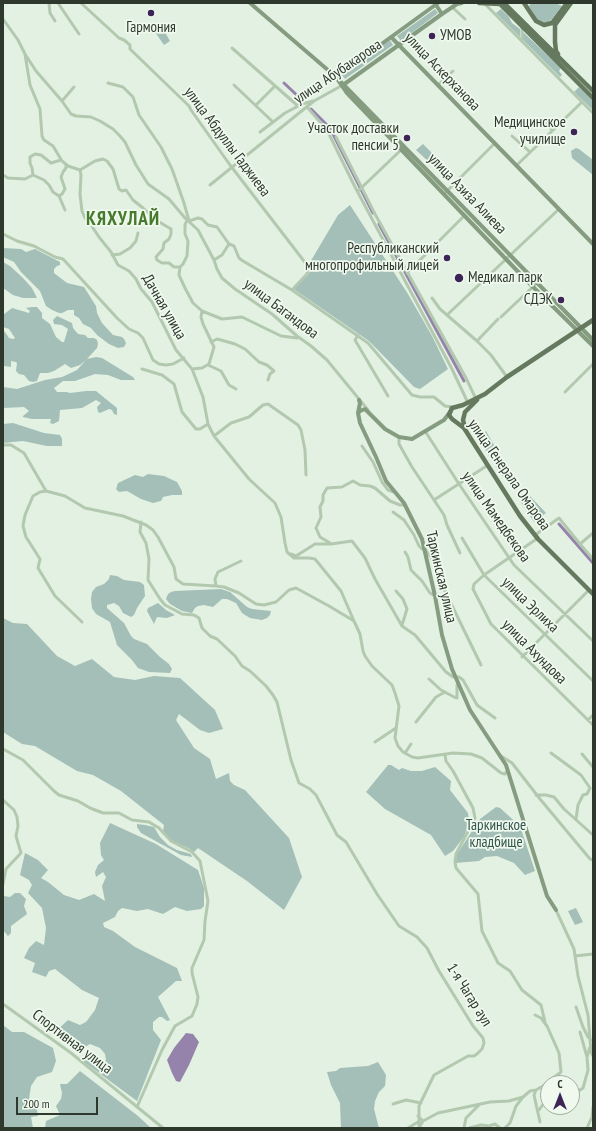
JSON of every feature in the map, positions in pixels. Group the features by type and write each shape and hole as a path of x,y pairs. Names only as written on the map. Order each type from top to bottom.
{"main road":[{"path":"252,3 336,77 342,85"},
{"name":"улица Абубакарова","path":"342,85 452,7 462,3"},
{"path":"478,3 501,3 563,61 593,92"},
{"path":"501,3 593,98"},
{"path":"523,3 536,21 544,25 552,23 567,3"},
{"path":"523,3 538,24 548,28 555,25 571,3"},
{"name":"улица Абубакарова","path":"336,77 437,4"},
{"path":"437,4 442,14"},
{"path":"555,25 554,42 556,51 563,61"},
{"name":"улица Аскерханова","path":"391,37 593,244"},
{"name":"улица Азиза Алиева","path":"342,85 445,192 465,215 509,258 526,280 535,285 555,308 580,329"},
{"name":"улица Азиза Алиева","path":"342,85 535,285 580,329"},
{"path":"444,420 460,420 467,409 485,394 593,320"},
{"path":"580,329 593,340"},
{"path":"580,329 593,346"},
{"path":"358,414 360,411 367,409 385,429 399,437 412,439 444,420 455,407 468,403 485,394"},
{"path":"358,414 359,400"},
{"path":"455,407 462,410 463,416"},
{"path":"450,412 450,417 455,421"},
{"name":"Таркинская улица","path":"358,414 360,423 386,481 405,505 416,525 424,548 442,634 452,669 470,710 501,756 508,770 547,896 556,910"},
{"name":"улица Генерала Омарова","path":"463,416 464,428 520,516 537,537 592,593"},
{"name":"улица Генерала Омарова","path":"455,421 464,428 487,465"}],"street":[{"path":"48,3 50,13 55,21"},
{"path":"58,3 80,34"},
{"name":"улица Абдуллы Гаджиева","path":"81,3 119,38 130,45 130,49 189,106 231,166 308,268 307,274 292,290"},
{"path":"485,4 593,113"},
{"path":"452,7 465,19"},
{"path":"3,19 18,40 25,54 30,85 40,109 42,136 44,140 53,146 61,160 66,164 80,170 95,161 103,159 107,161 113,169 119,189 122,191 126,190 133,200 156,220 171,229 169,239 164,243 163,249 156,257 157,260 162,263 180,267"},
{"path":"522,26 522,42"},
{"path":"232,48 298,106"},
{"name":"улица Багандова","path":"25,54 36,71 62,100 73,115 96,118 117,132 125,142 136,165 148,184 169,199 198,230 214,260 217,270 226,282 278,319 327,360 367,409"},
{"path":"438,84 453,71"},
{"path":"108,83 123,87 133,97 138,115 161,147 172,169 184,203 188,220 185,225 188,241 187,256 180,267 179,275 193,303 202,311 222,319 242,317 281,336 296,338 297,336"},
{"path":"234,85 273,122"},
{"name":"улица Абубакарова","path":"210,185 231,166 314,101 342,85"},
{"path":"256,106 275,86"},
{"path":"62,100 74,87"},
{"path":"260,132 285,113 298,106 314,101"},
{"path":"516,165 582,102"},
{"path":"307,107 327,130 449,363 468,403"},
{"path":"541,119 552,130"},
{"path":"512,136 530,152"},
{"path":"336,137 407,273 476,399"},
{"path":"445,192 494,143"},
{"path":"358,191 402,149"},
{"path":"33,175 30,157 35,154 41,155 51,163 61,160"},
{"path":"59,196 65,189 62,177 66,164"},
{"name":"Дачная улица","path":"80,170 81,176 79,188 82,211 85,218 92,224 118,265 129,271 136,279 141,289 152,302 176,350 192,368 202,397 208,424 214,436 249,479 275,503 281,517 285,543 289,554"},
{"path":"3,175 8,178 25,179 33,175"},
{"path":"33,175 44,180 49,185 53,192 59,196 65,210"},
{"path":"447,315 509,258 559,209"},
{"path":"407,273 465,215"},
{"path":"188,220 198,218 202,219 208,225 217,227 229,244 234,246 239,258 292,290 358,335 368,343 412,395 420,397 434,397 445,406 455,407"},
{"path":"112,256 120,254 130,248 136,241 138,232"},
{"path":"3,234 17,241 34,246 55,257 63,259 117,318 143,338 153,360 159,364 166,365 173,364 184,358"},
{"path":"214,260 222,254 229,244"},
{"path":"400,271 405,268"},
{"path":"477,340 535,285"},
{"path":"432,298 440,309 477,340 508,377"},
{"path":"192,368 202,368 208,365 214,347 201,317 202,311"},
{"path":"358,335 355,340 388,396"},
{"path":"211,342 217,339 235,344 245,349 259,362 274,371 270,374 268,380"},
{"path":"565,392 593,364"},
{"path":"208,365 221,371 229,385 236,389"},
{"path":"142,369 162,375 174,384 182,412 196,429 200,429 208,424"},
{"path":"214,436 231,423 249,417 263,405 268,404 298,425 304,445 306,475"},
{"name":"улица Мамедбекова","path":"425,431 509,559 593,641"},
{"path":"399,437 399,444 412,467 444,515 460,553"},
{"path":"3,445 11,445 24,453 46,491"},
{"path":"362,446 373,462 382,482 388,490 394,492"},
{"path":"434,500 487,465"},
{"path":"331,544 320,538 316,528 321,517 320,507 323,501 323,495 327,488 342,487 353,481 360,485 375,488 390,501 400,505 405,505"},
{"path":"82,622 55,596 38,568 40,559 26,537 23,526 25,515 33,496 37,493 46,491 65,496 85,508 123,516 141,522 149,527 158,537 174,568 175,576 178,581 187,585 216,586 236,591 253,602 264,605 276,602 289,590 296,588 354,621"},
{"path":"393,512 398,514 404,520 414,534 419,546 424,548 431,557 441,583 481,664"},
{"path":"484,575 509,559 559,518 593,559"},
{"name":"1-я Чагар аул","path":"141,522 140,532 146,543 149,559 148,580 160,599 165,605 182,614 199,618 202,628 223,644 235,656 242,666 250,671 273,695 277,702 291,760 299,783 310,789 316,795 337,835 346,842 377,894 399,926 417,937 427,948 439,971 482,1038 484,1043 478,1054 468,1056 434,1075 420,1102 418,1116 419,1128"},
{"path":"580,544 593,533"},
{"name":"улица Эрлиха","path":"462,538 484,575 593,681"},
{"path":"289,554 296,556 315,544 331,544 352,541 365,558 375,579 402,626 415,635 446,672 453,677 459,677 463,680 477,705 495,718"},
{"path":"405,552 408,557 411,570 422,581 430,593 435,596"},
{"path":"289,554 294,558 315,559 341,591 360,634 365,656 372,666 392,686 396,693 399,706 396,738 398,746 405,753 418,758 463,753 471,754 482,758 503,774 508,770"},
{"path":"216,586 215,579 218,572 241,561"},
{"name":"улица Ахундова","path":"484,575 474,584 473,589 491,624 522,657 593,725"},
{"path":"396,591 403,599 407,609 402,626"},
{"path":"522,657 565,614 592,593"},
{"path":"429,679 445,692 457,698 458,685"},
{"path":"416,722 436,697 445,692"},
{"path":"588,720 593,715"},
{"path":"375,742 396,728"},
{"path":"405,753 411,744"},
{"path":"3,749 23,760 59,795 78,800 90,808 103,813 120,813 132,820 149,822 159,828 171,842 192,852 200,861 208,901 204,940 192,968 192,978 198,997 197,1004 192,1016 175,1026 162,1050 137,1107"},
{"path":"550,753 581,775 590,788 587,794 583,795 578,805 576,820"},
{"path":"582,754 593,767"},
{"path":"445,755 446,761 473,808 475,818 456,854 456,868 478,894 482,931 498,963 510,971 527,995 541,1006 545,1022 559,1053 561,1072 536,1090 530,1091 523,1097 516,1106 510,1123 505,1128"},
{"path":"501,756 512,763 536,795 593,860"},
{"path":"536,795 554,797 564,809 593,835"},
{"path":"3,800 14,810 17,816 18,826 16,836 21,853 6,869 3,884"},
{"path":"556,910 574,949 578,976 588,1015 593,1056"},
{"path":"575,956 593,954"},
{"name":"Спортивная улица","path":"3,1004 71,1053 163,1128"},
{"path":"576,1007 583,1027 592,1041"},
{"path":"535,1016 541,1018 545,1022"},
{"path":"580,1032 587,1057 588,1070 583,1088 580,1090"},
{"path":"587,1057 592,1041"},
{"path":"536,1090 534,1095 540,1122 540,1107"},
{"path":"419,1128 423,1120 438,1112 499,1101 509,1101 523,1097"},
{"path":"393,1104 406,1100 420,1102"},
{"path":"464,1128 466,1118 480,1104"},
{"path":"586,1128 592,1117 593,1107"},
{"path":"418,1116 423,1120"},
{"path":"408,1128 418,1122"},
{"path":"469,1128 495,1124 500,1128"}],"green space":[{"path":"531,3 555,3 562,6 549,22 545,23 538,21 529,6"},
{"path":"435,9 438,13 401,41 397,36"},
{"path":"501,9 509,17 512,23 520,29 520,37 496,13"},
{"path":"162,27 170,41 164,45 155,32"},
{"path":"523,32 561,68 559,71 562,75 560,77 523,40"},
{"path":"390,40 393,45 345,79 342,75"},
{"path":"579,87 593,101 593,110 574,92"},
{"path":"423,144 435,156 429,162 416,150"},
{"path":"576,148 593,160 593,175 572,158 571,151"},
{"path":"350,205 408,294 432,336 448,369 420,389 414,387 369,341 294,288 308,275 311,269 309,264 338,215"},
{"path":"3,248 21,249 26,252 35,249 60,262 60,265 54,269 54,273 67,283 84,287 96,306 97,313 102,323 113,335 124,339 126,343 124,347 118,348 109,344 97,335 91,328 83,324 79,318 74,315 74,310 59,313 46,306 40,291 21,272 14,262 3,257"},
{"path":"3,262 10,266 23,278 32,288 37,298 23,298 13,295 3,288"},
{"path":"37,307 42,313 42,318 50,324 56,337 62,342 64,342 68,329 62,325 54,324 53,320 57,316 72,323 73,328 78,334 97,340 97,348 87,359 96,357 102,358 133,377 135,380 121,380 108,375 95,374 75,381 63,381 54,388 57,392 70,393 96,391 117,408 117,415 109,409 100,413 98,412 97,407 101,403 96,400 82,408 60,410 59,421 53,424 50,423 51,419 32,419 23,417 29,411 24,407 3,408 3,387 17,389 45,380 62,377 77,370 86,360 80,365 71,368 65,364 54,371 40,373 37,381 33,382 29,381 24,375 19,374 16,371 16,362 11,361 11,367 4,366 3,331 9,338 15,338 9,329 3,327 3,315 12,308 29,313 30,311 26,308"},
{"path":"13,423 44,433 60,435 62,439 62,446 47,446 23,441 3,443 3,424"},
{"path":"486,431 506,466 498,470 477,437"},
{"path":"509,470 519,483 512,488 502,475"},
{"path":"148,474 164,476 177,482 182,491 182,495 163,497 161,501 153,503 141,499 127,491 119,492 116,489 118,483 135,475 143,477"},
{"path":"529,495 546,513 534,522 520,501"},
{"path":"110,575 117,576 124,580 140,582 144,585 145,596 134,615 131,617 123,613 119,606 114,603 107,605 107,608 124,623 134,639 147,644 169,664 172,669 170,673 149,672 138,668 117,645 110,622 96,614 92,608 92,592 96,587 104,584 109,579"},
{"path":"221,589 230,592 247,607 271,611 270,615 262,620 250,618 242,613 236,603 227,599 222,599 213,607 204,605 198,606 192,613 182,611 170,604 166,599 168,594 175,591"},
{"path":"158,603 175,615 167,618 157,617 154,624 147,611 148,608"},
{"path":"3,618 13,623 27,624 57,656 75,666 92,659 114,677 135,680 154,676 180,678 215,710 223,729 209,733 200,730 179,714 176,720 194,748 210,759 216,779 229,773 230,781 234,785 245,790 289,838 302,877 284,910 247,881 198,848 194,852 172,841 163,831 164,825 121,791 93,775 77,771 35,746 22,744 3,732"},
{"path":"388,765 391,765 399,770 402,768 411,771 422,771 435,767 451,781 450,790 468,813 469,821 464,837 453,851 445,856 431,835 385,809 366,792"},
{"name":"Таркинское кладбище","path":"496,807 500,808 520,826 535,871 525,875 514,863 497,856 485,857 479,861 455,863 457,854 480,819"},
{"path":"110,823 156,844 198,870 204,888 204,906 201,909 187,911 175,907 163,914 148,909 137,911 122,908 118,911 115,917 103,923 104,927 113,931 135,947 177,968 182,981 176,981 158,997 170,1020 167,1021 162,1017 159,1017 153,1022 153,1030 161,1040 137,1101 84,1062 85,1057 98,1067 104,1065 106,1059 105,1054 100,1048 90,1044 80,1050 54,1033 68,1020 80,1025 86,1022 95,1010 99,998 82,990 55,969 49,971 46,977 32,972 35,963 24,958 29,948 36,941 44,945 46,928 42,908 28,893 32,885 29,880 20,875 25,853 38,860 48,870 41,878 64,895 79,900 94,894 105,901 102,886 106,877 103,872 96,877 95,872 98,865 104,860 101,855 100,843"},
{"path":"137,824 154,827 160,837 168,845 177,850 191,854 192,857 181,855 141,833 137,827"},
{"path":"15,893 20,893 26,899 24,906 27,914 11,926 11,933 8,936 3,930 3,896 10,897"},
{"path":"576,908 583,922 575,925 568,911"},
{"path":"3,1025 12,1032 24,1032 53,1048 56,1061 52,1072 37,1077 31,1086 29,1099 37,1110 38,1116 31,1117 33,1128 3,1128"},
{"path":"378,1062 386,1075 385,1086 379,1092 375,1101 374,1109 379,1128 341,1128 340,1103 331,1085 327,1072 336,1071 340,1068 368,1066"},
{"path":"80,1071 138,1116 151,1128 45,1128 46,1121 60,1115 56,1106 61,1099 62,1093 60,1084 67,1084"}],"shaded area":[{"path":"186,1033 193,1034 199,1042 180,1082 176,1081 167,1060"}],"waterway":[{"path":"284,83 303,101"},
{"path":"311,109 330,128 373,213"},
{"path":"379,224 464,381"},
{"path":"559,524 593,563"}],"place":[{"name":"Гармония","path":"151,13"},
{"name":"УМОВ","path":"432,36"},
{"name":"Медицинское училище","path":"574,132"},
{"name":"Участок доставки пенсии 5","path":"407,138"},
{"name":"Республиканский многопрофильный лицей","path":"447,258"},
{"name":"Медикал парк","path":"459,278"},
{"name":"СДЭК","path":"561,300"}],"district":[{"name":"КЯХУЛАЙ","path":"123,220"}]}
